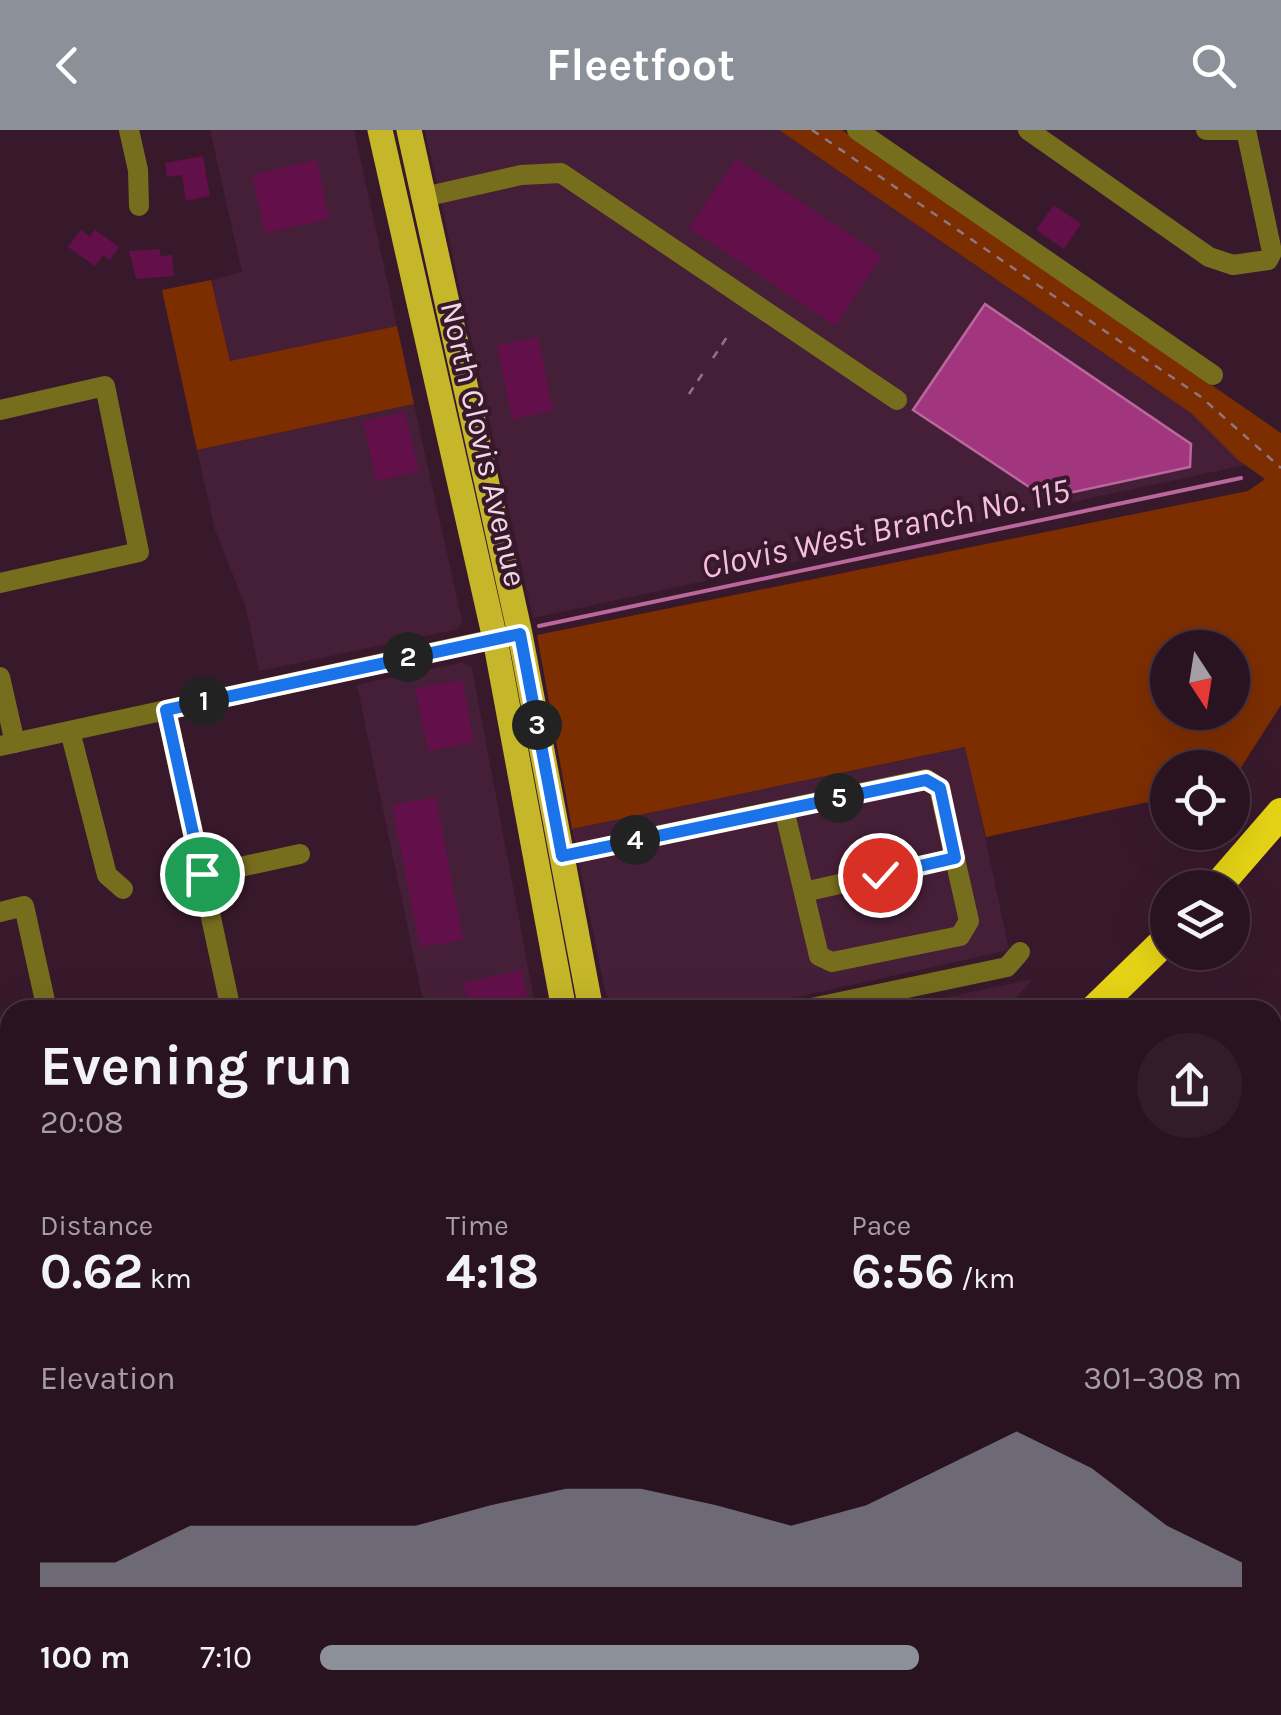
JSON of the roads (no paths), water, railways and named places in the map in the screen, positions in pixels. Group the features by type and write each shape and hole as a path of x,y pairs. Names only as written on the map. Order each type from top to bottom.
{"highway":[{"path":"1232,870 1281,814"},
{"path":"1104,1000 1150,956"}],"main road":[{"name":"North Clovis Avenue","path":"380,130 562,856 589,1000"},
{"name":"North Clovis Avenue","path":"409,130 507,636 562,1000"}],"street":[{"path":"129,130 138,170 139,206"},
{"path":"857,130 1214,375"},
{"path":"1028,130 1209,257 1233,265 1268,260 1271,240 1246,130"},
{"path":"1206,130 1234,130"},
{"path":"424,197 525,174 561,173 897,400"},
{"path":"0,410 106,386 139,552 0,583"},
{"path":"0,677 7,745 507,636"},
{"path":"166,710 229,1000"},
{"path":"70,730 107,875 122,888"},
{"path":"562,856 784,809 926,780 940,788 969,921 960,936 832,962 819,956 784,809"},
{"path":"202,874 300,854"},
{"path":"804,892 955,858"},
{"path":"0,912 24,906 45,1000"},
{"path":"893,1000 1006,967 1020,952"}],"waterway":[{"name":"Clovis West Branch No. 115","path":"539,626 1241,478"}]}
